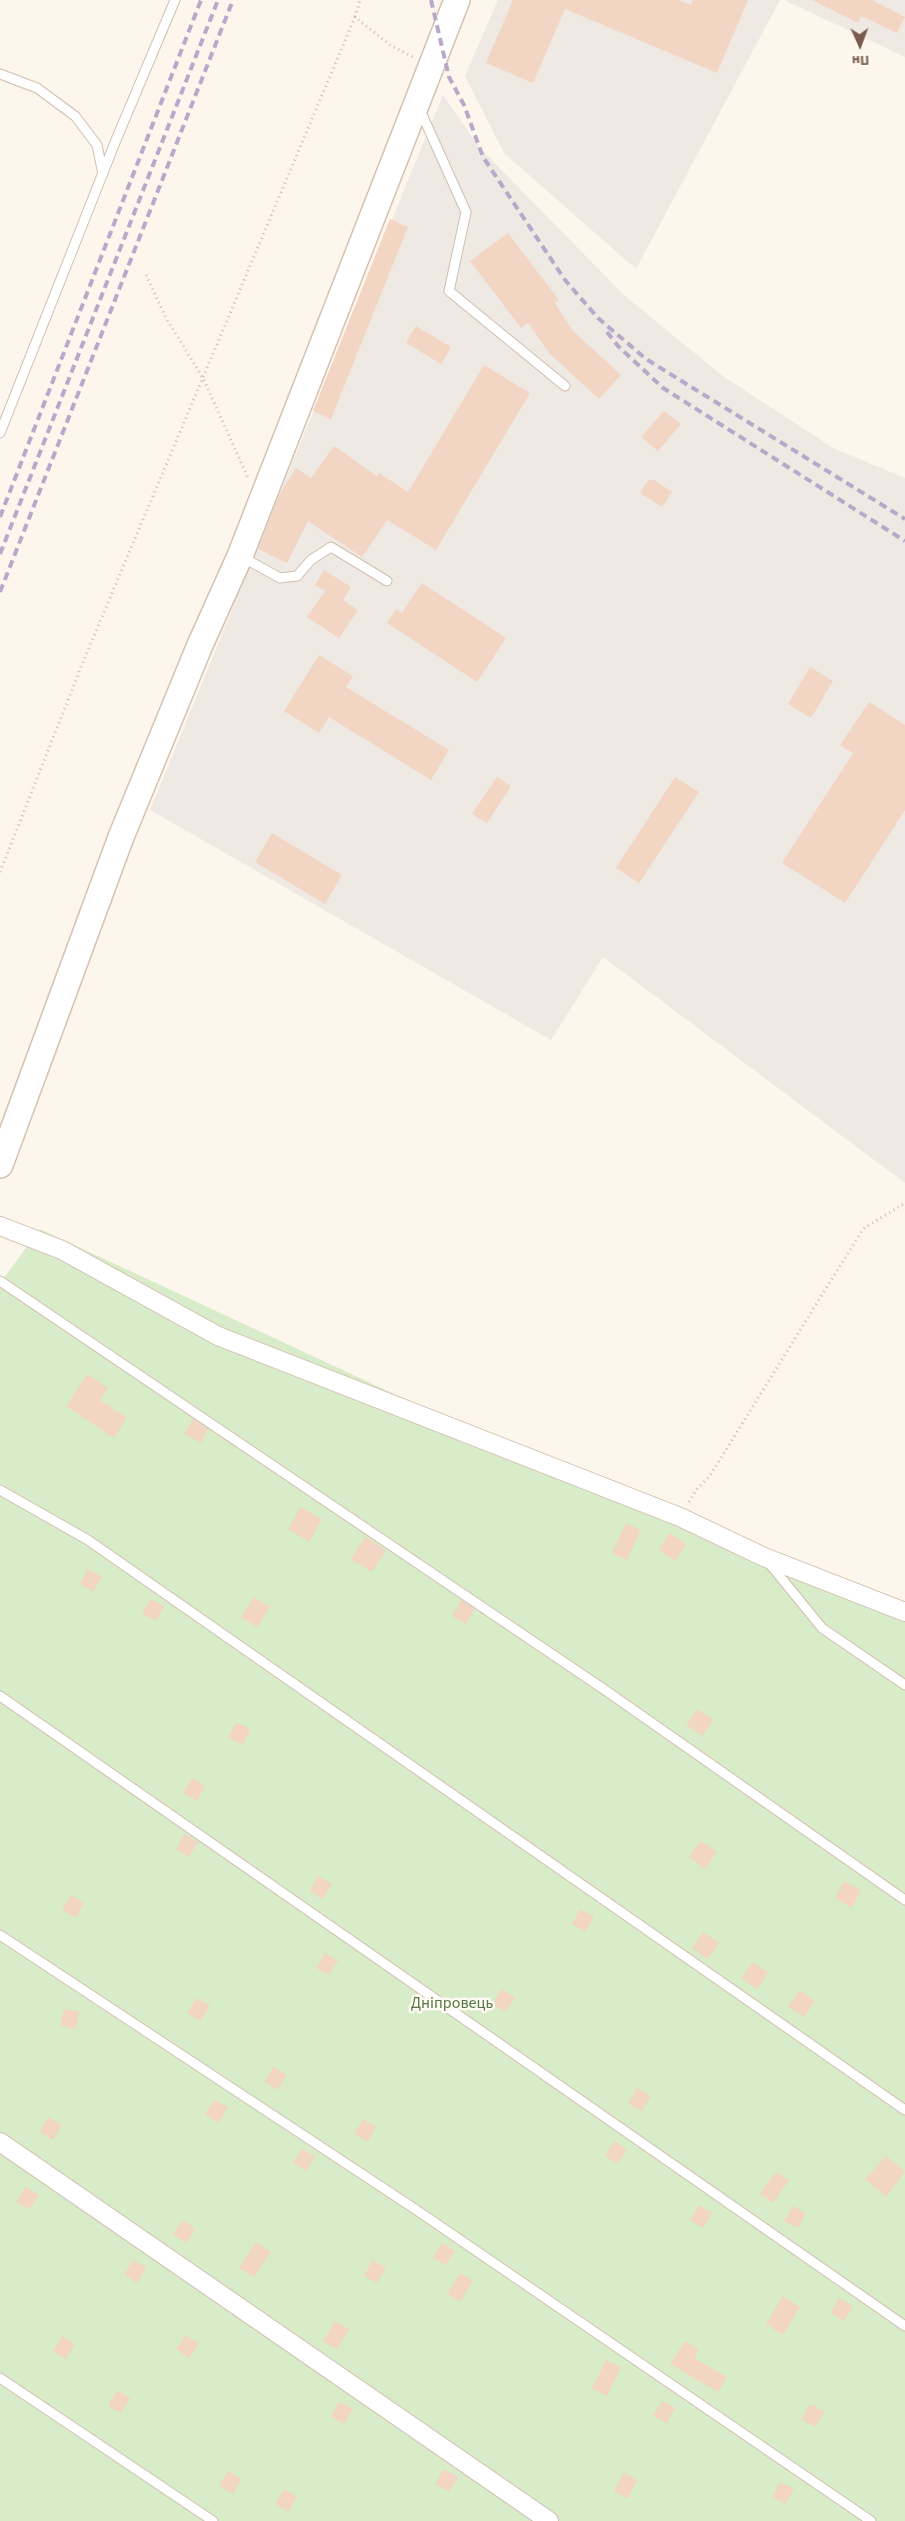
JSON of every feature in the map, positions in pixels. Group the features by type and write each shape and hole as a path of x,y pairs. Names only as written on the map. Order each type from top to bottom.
{"street":[{"path":"0,1165 121,838 200,645 240,556 457,0"},
{"path":"0,1226 62,1250 218,1336 680,1517 764,1557 905,1612"},
{"path":"0,2142 549,2521"}],"lane":[{"path":"0,433 102,175 175,0"},
{"path":"0,74 37,88 75,116 98,145 102,175"},
{"path":"417,103 466,212 449,291 565,386"},
{"path":"240,556 280,578 297,576 311,560 331,547 386,581"},
{"path":"0,1280 605,1690 905,1900"},
{"path":"0,1490 88,1540 905,2110"},
{"path":"764,1557 822,1628 905,1685"},
{"path":"0,1696 905,2326"},
{"path":"0,1935 415,2209 871,2521"},
{"path":"0,2378 213,2521"}],"path":[{"path":"0,872 85,657 355,16 360,0"},
{"path":"355,16 390,45 432,66"},
{"path":"146,275 166,318 203,378 228,438 261,503"},
{"path":"680,1517 697,1489 709,1477 863,1229 905,1203"}],"shaded area":[{"path":"498,0 780,0 636,269 504,153 465,76"},
{"path":"784,0 905,0 905,57"},
{"path":"443,95 479,147 626,297 723,376 833,448 905,478 905,1183 603,957 551,1040 150,810"}],"green space":[{"name":"Дніпровець","path":"40,1229 755,1562 905,1621 905,2521 0,2521 0,1283"}],"building":[{"path":"513,0 679,0 691,5 693,0 748,0 717,73 565,9 533,83 486,63"},
{"path":"812,0 872,0 905,17 897,33 861,16 858,23"},
{"path":"390,219 408,227 331,419 313,411"},
{"path":"508,233 559,300 555,303 572,330 621,375 599,399 550,354 528,323 521,328 470,261"},
{"path":"416,326 451,347 441,364 406,343"},
{"path":"484,365 530,393 436,550 387,520 362,557 308,521 287,563 258,549 280,493 296,468 311,478 334,446 377,476 379,473 408,492"},
{"path":"664,411 681,424 658,451 641,437"},
{"path":"648,480 654,480 672,492 662,507 640,493"},
{"path":"324,570 351,587 343,600 358,610 339,638 307,617 325,591 315,585"},
{"path":"422,583 506,638 477,682 387,623 396,609 402,613"},
{"path":"319,655 353,676 346,687 449,750 431,780 329,717 319,733 284,711"},
{"path":"810,667 833,681 811,718 788,704"},
{"path":"869,702 905,725 905,810 845,903 782,863 853,753 840,745"},
{"path":"497,777 511,786 487,823 472,814"},
{"path":"675,777 699,792 639,883 616,868"},
{"path":"272,833 342,875 325,904 255,862"},
{"path":"87,1374 108,1388 100,1400 127,1418 114,1438 66,1406"},
{"path":"193,1419 208,1429 201,1443 184,1434"},
{"path":"301,1507 322,1520 309,1542 288,1529"},
{"path":"626,1523 641,1530 627,1560 612,1553"},
{"path":"669,1533 686,1544 675,1561 659,1550"},
{"path":"365,1537 386,1550 372,1572 351,1559"},
{"path":"88,1569 102,1577 93,1592 80,1584"},
{"path":"254,1597 270,1607 257,1627 241,1617"},
{"path":"151,1599 164,1606 156,1621 142,1614"},
{"path":"461,1600 475,1609 466,1624 452,1616"},
{"path":"698,1709 714,1720 702,1736 686,1725"},
{"path":"237,1722 251,1730 242,1745 228,1737"},
{"path":"192,1778 205,1786 197,1801 183,1793"},
{"path":"184,1834 198,1842 189,1857 176,1849"},
{"path":"701,1841 717,1852 705,1869 689,1857"},
{"path":"318,1876 332,1884 323,1899 310,1891"},
{"path":"844,1881 861,1890 852,1908 835,1898"},
{"path":"71,1895 84,1903 76,1918 62,1910"},
{"path":"580,1909 594,1917 585,1932 572,1924"},
{"path":"703,1932 719,1943 707,1959 692,1948"},
{"path":"325,1953 338,1961 329,1975 316,1968"},
{"path":"753,1962 768,1973 757,1989 741,1978"},
{"path":"501,1989 515,1997 506,2012 493,2004"},
{"path":"800,1990 815,2001 804,2017 788,2006"},
{"path":"196,1998 210,2005 201,2021 187,2013"},
{"path":"64,2009 79,2012 76,2029 60,2026"},
{"path":"273,2067 287,2075 278,2090 265,2082"},
{"path":"637,2088 651,2096 642,2111 628,2104"},
{"path":"214,2100 228,2107 219,2123 205,2115"},
{"path":"48,2117 62,2125 53,2140 40,2132"},
{"path":"363,2119 376,2127 368,2142 354,2134"},
{"path":"614,2141 627,2149 618,2164 605,2156"},
{"path":"302,2149 315,2156 306,2171 293,2163"},
{"path":"886,2156 905,2172 886,2197 865,2179"},
{"path":"776,2172 789,2180 773,2203 760,2194"},
{"path":"25,2187 39,2195 30,2209 16,2202"},
{"path":"699,2205 712,2213 703,2228 690,2220"},
{"path":"793,2206 806,2213 798,2228 784,2221"},
{"path":"182,2220 195,2228 187,2243 173,2235"},
{"path":"256,2242 271,2252 254,2277 239,2268"},
{"path":"442,2243 455,2251 446,2265 433,2258"},
{"path":"133,2260 146,2267 137,2283 124,2275"},
{"path":"372,2260 386,2268 377,2283 364,2276"},
{"path":"460,2273 473,2281 460,2302 447,2294"},
{"path":"783,2296 800,2307 783,2335 766,2324"},
{"path":"839,2298 853,2306 844,2321 831,2313"},
{"path":"335,2321 349,2329 337,2349 323,2341"},
{"path":"186,2335 199,2344 188,2358 176,2349"},
{"path":"62,2336 75,2344 66,2359 53,2351"},
{"path":"685,2341 699,2350 694,2358 727,2377 718,2392 670,2364"},
{"path":"606,2360 621,2367 607,2396 592,2388"},
{"path":"117,2391 130,2398 121,2413 108,2406"},
{"path":"662,2401 675,2408 667,2423 653,2416"},
{"path":"340,2402 353,2409 344,2424 331,2416"},
{"path":"810,2404 824,2412 815,2427 801,2419"},
{"path":"444,2469 458,2477 449,2492 435,2484"},
{"path":"228,2471 241,2479 233,2494 219,2486"},
{"path":"624,2472 637,2480 628,2499 614,2491"},
{"path":"780,2482 794,2489 785,2504 772,2497"},
{"path":"284,2489 297,2497 288,2512 275,2504"}],"railway":[{"path":"0,517 201,0"},
{"path":"0,554 218,0"},
{"path":"0,592 233,0"},
{"path":"431,0 449,77 464,105 483,157 565,280 598,318 646,359 905,519"},
{"path":"607,332 618,346 663,388 905,541"}]}
